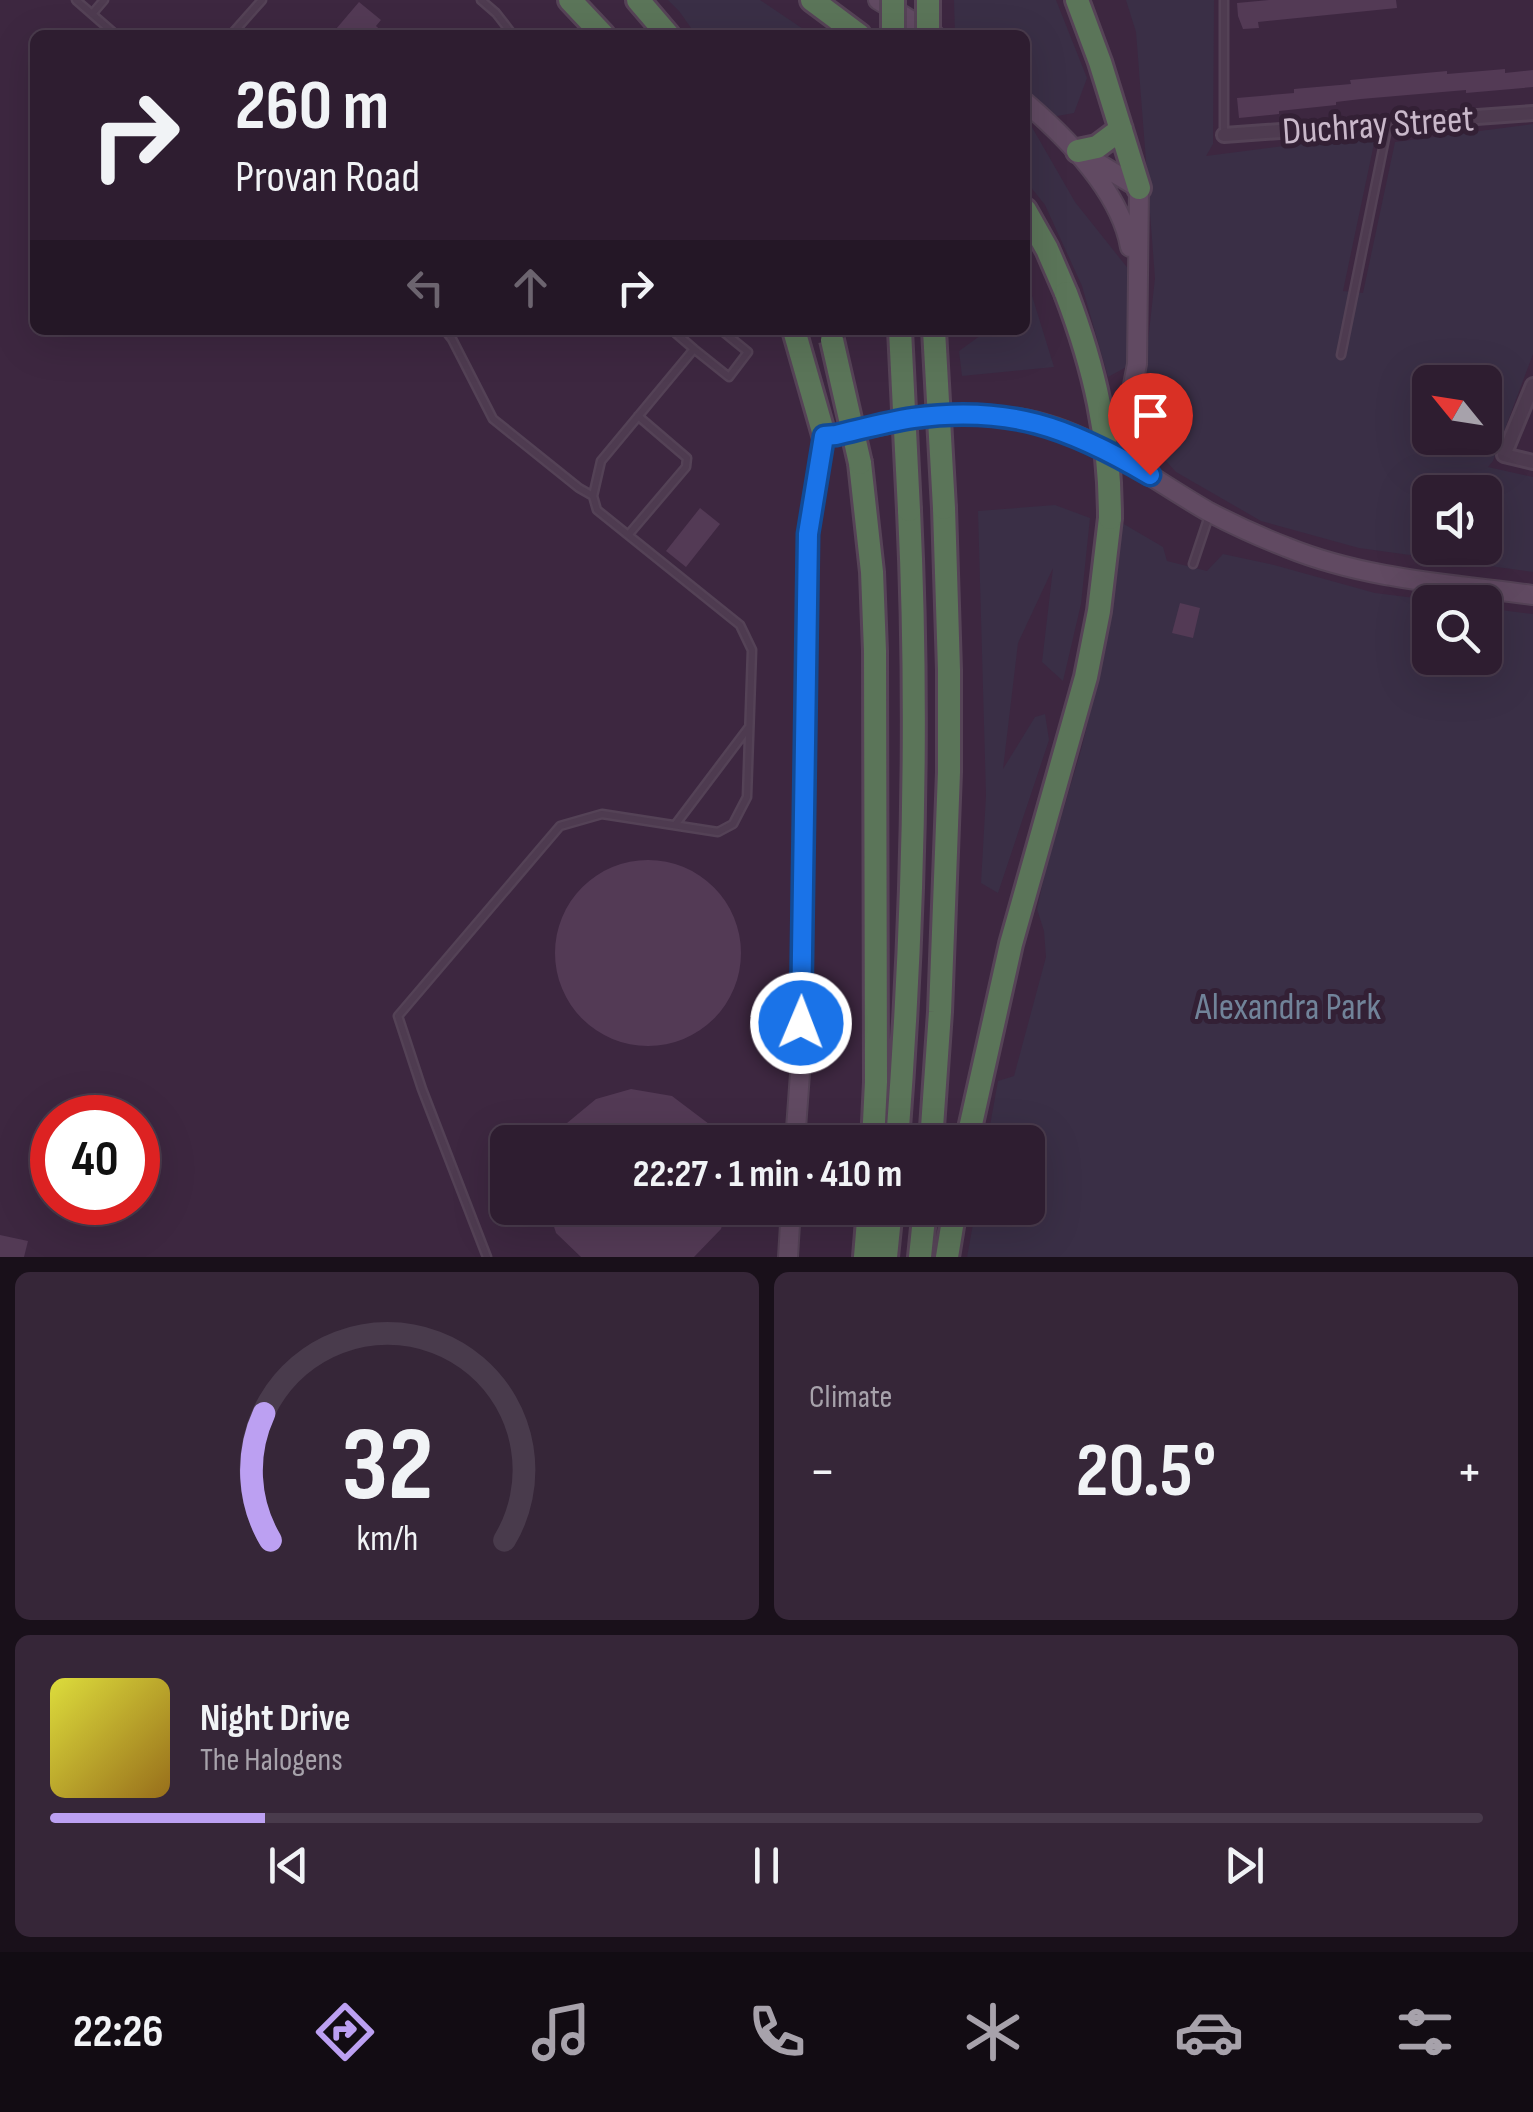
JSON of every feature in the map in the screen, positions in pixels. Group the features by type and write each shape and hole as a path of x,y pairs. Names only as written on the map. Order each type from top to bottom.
{"highway":[{"path":"570,0 598,30"},
{"path":"638,0 664,30"},
{"path":"812,0 851,30"},
{"path":"892,30 893,0"},
{"path":"928,0 928,30"},
{"path":"1077,0 1138,188"},
{"path":"1078,151 1096,147 1121,128"},
{"path":"971,1125 1012,944 1086,676 1100,611 1110,518 1109,464 1101,406 1085,343 1066,292 1030,219"},
{"path":"795,335 824,436"},
{"path":"830,335 860,463 872,572 874,1125"},
{"path":"898,1125 915,755 900,335"},
{"path":"932,1125 944,942 950,670 934,335"},
{"path":"865,1257 868,1225"},
{"path":"886,1257 889,1225"},
{"path":"920,1257 923,1225"},
{"path":"946,1257 952,1225"}],"street":[{"path":"878,0 928,30"},
{"path":"1030,107 1078,151 1138,188 1137,364 1119,457"},
{"name":"Duchray Street","path":"1224,135 1533,112"},
{"path":"1078,151 1127,229 1137,287"},
{"path":"1533,385 1504,455 1533,462"},
{"path":"796,1125 801,1060 808,534 824,436 912,418 1020,418 1082,438 1210,512 1325,561 1379,574 1533,595"},
{"path":"788,1257 790,1225"}],"lane":[{"path":"76,0 110,30"},
{"path":"92,14 104,0"},
{"path":"235,30 262,0"},
{"path":"481,0 509,30"},
{"path":"1224,0 1224,135"},
{"path":"1341,355 1388,123"},
{"path":"449,335 493,419 593,496"},
{"path":"678,335 729,377 748,352 728,335"},
{"path":"487,1257 398,1016 560,826 602,814 718,832 733,824 747,797 752,650 740,625 597,510 593,496 602,461 694,349"},
{"path":"629,534 686,468 687,458 638,416"},
{"path":"1193,564 1210,512"},
{"path":"675,825 749,727"}],"green space":[{"path":"668,0 760,0 805,30 692,30"},
{"path":"954,0 1056,0 1087,78 1074,113 1052,117 1030,99 1030,30 955,30"},
{"path":"1126,0 1214,0 1213,144 1206,156 1376,134 1343,291 1363,293 1395,142 1533,124 1533,354 1502,437 1502,365 1412,365 1412,455 1495,455 1488,467 1533,477 1533,572 1482,565 1502,565 1502,475 1412,475 1412,555 1359,548 1261,521 1176,472 1145,438 1142,395 1155,278 1136,32"},
{"path":"1030,124 1075,202 1134,276 1130,365 1108,377 1082,286 1045,205 1030,186"},
{"path":"1030,289 1054,367 962,376 959,351 981,335 1030,335"},
{"path":"1055,505 1090,518 1081,604 1063,681 1042,662 1053,568 1018,643 1003,769 1035,717 1045,714 1049,740 998,893 981,883 986,795 978,511"},
{"name":"Alexandra Park","path":"1117,520 1163,547 1167,561 1207,571 1223,554 1375,593 1412,598 1412,675 1502,675 1502,610 1533,614 1533,1257 967,1257 973,1225 1045,1225 1045,1125 990,1125 998,1081 1014,1076 1046,957 1037,909 1105,652"}],"building":[{"path":"1396,0 1397,8 1258,22 1259,28 1243,29 1237,3"},
{"path":"359,2 381,20 376,26 380,30 336,29"},
{"path":"1505,69 1505,73 1533,70 1533,87 1361,99 1239,118 1237,98 1351,84 1350,80"},
{"path":"700,508 720,524 686,567 666,551"},
{"path":"1180,603 1200,608 1193,638 1172,633"},
{"path":"648,860 684,867 714,887 734,917 741,953 734,989 714,1019 684,1039 648,1046 612,1039 582,1019 562,989 555,953 562,917 582,887 612,867"},
{"path":"631,1089 672,1096 710,1125 565,1125 596,1099"},
{"path":"553,1225 722,1225 694,1257 581,1257 556,1233"},
{"path":"0,1235 28,1241 24,1257 0,1257"}],"route":[{"path":"801,1023 808,534 824,436 912,418 1020,418 1082,438 1150,475"}]}
